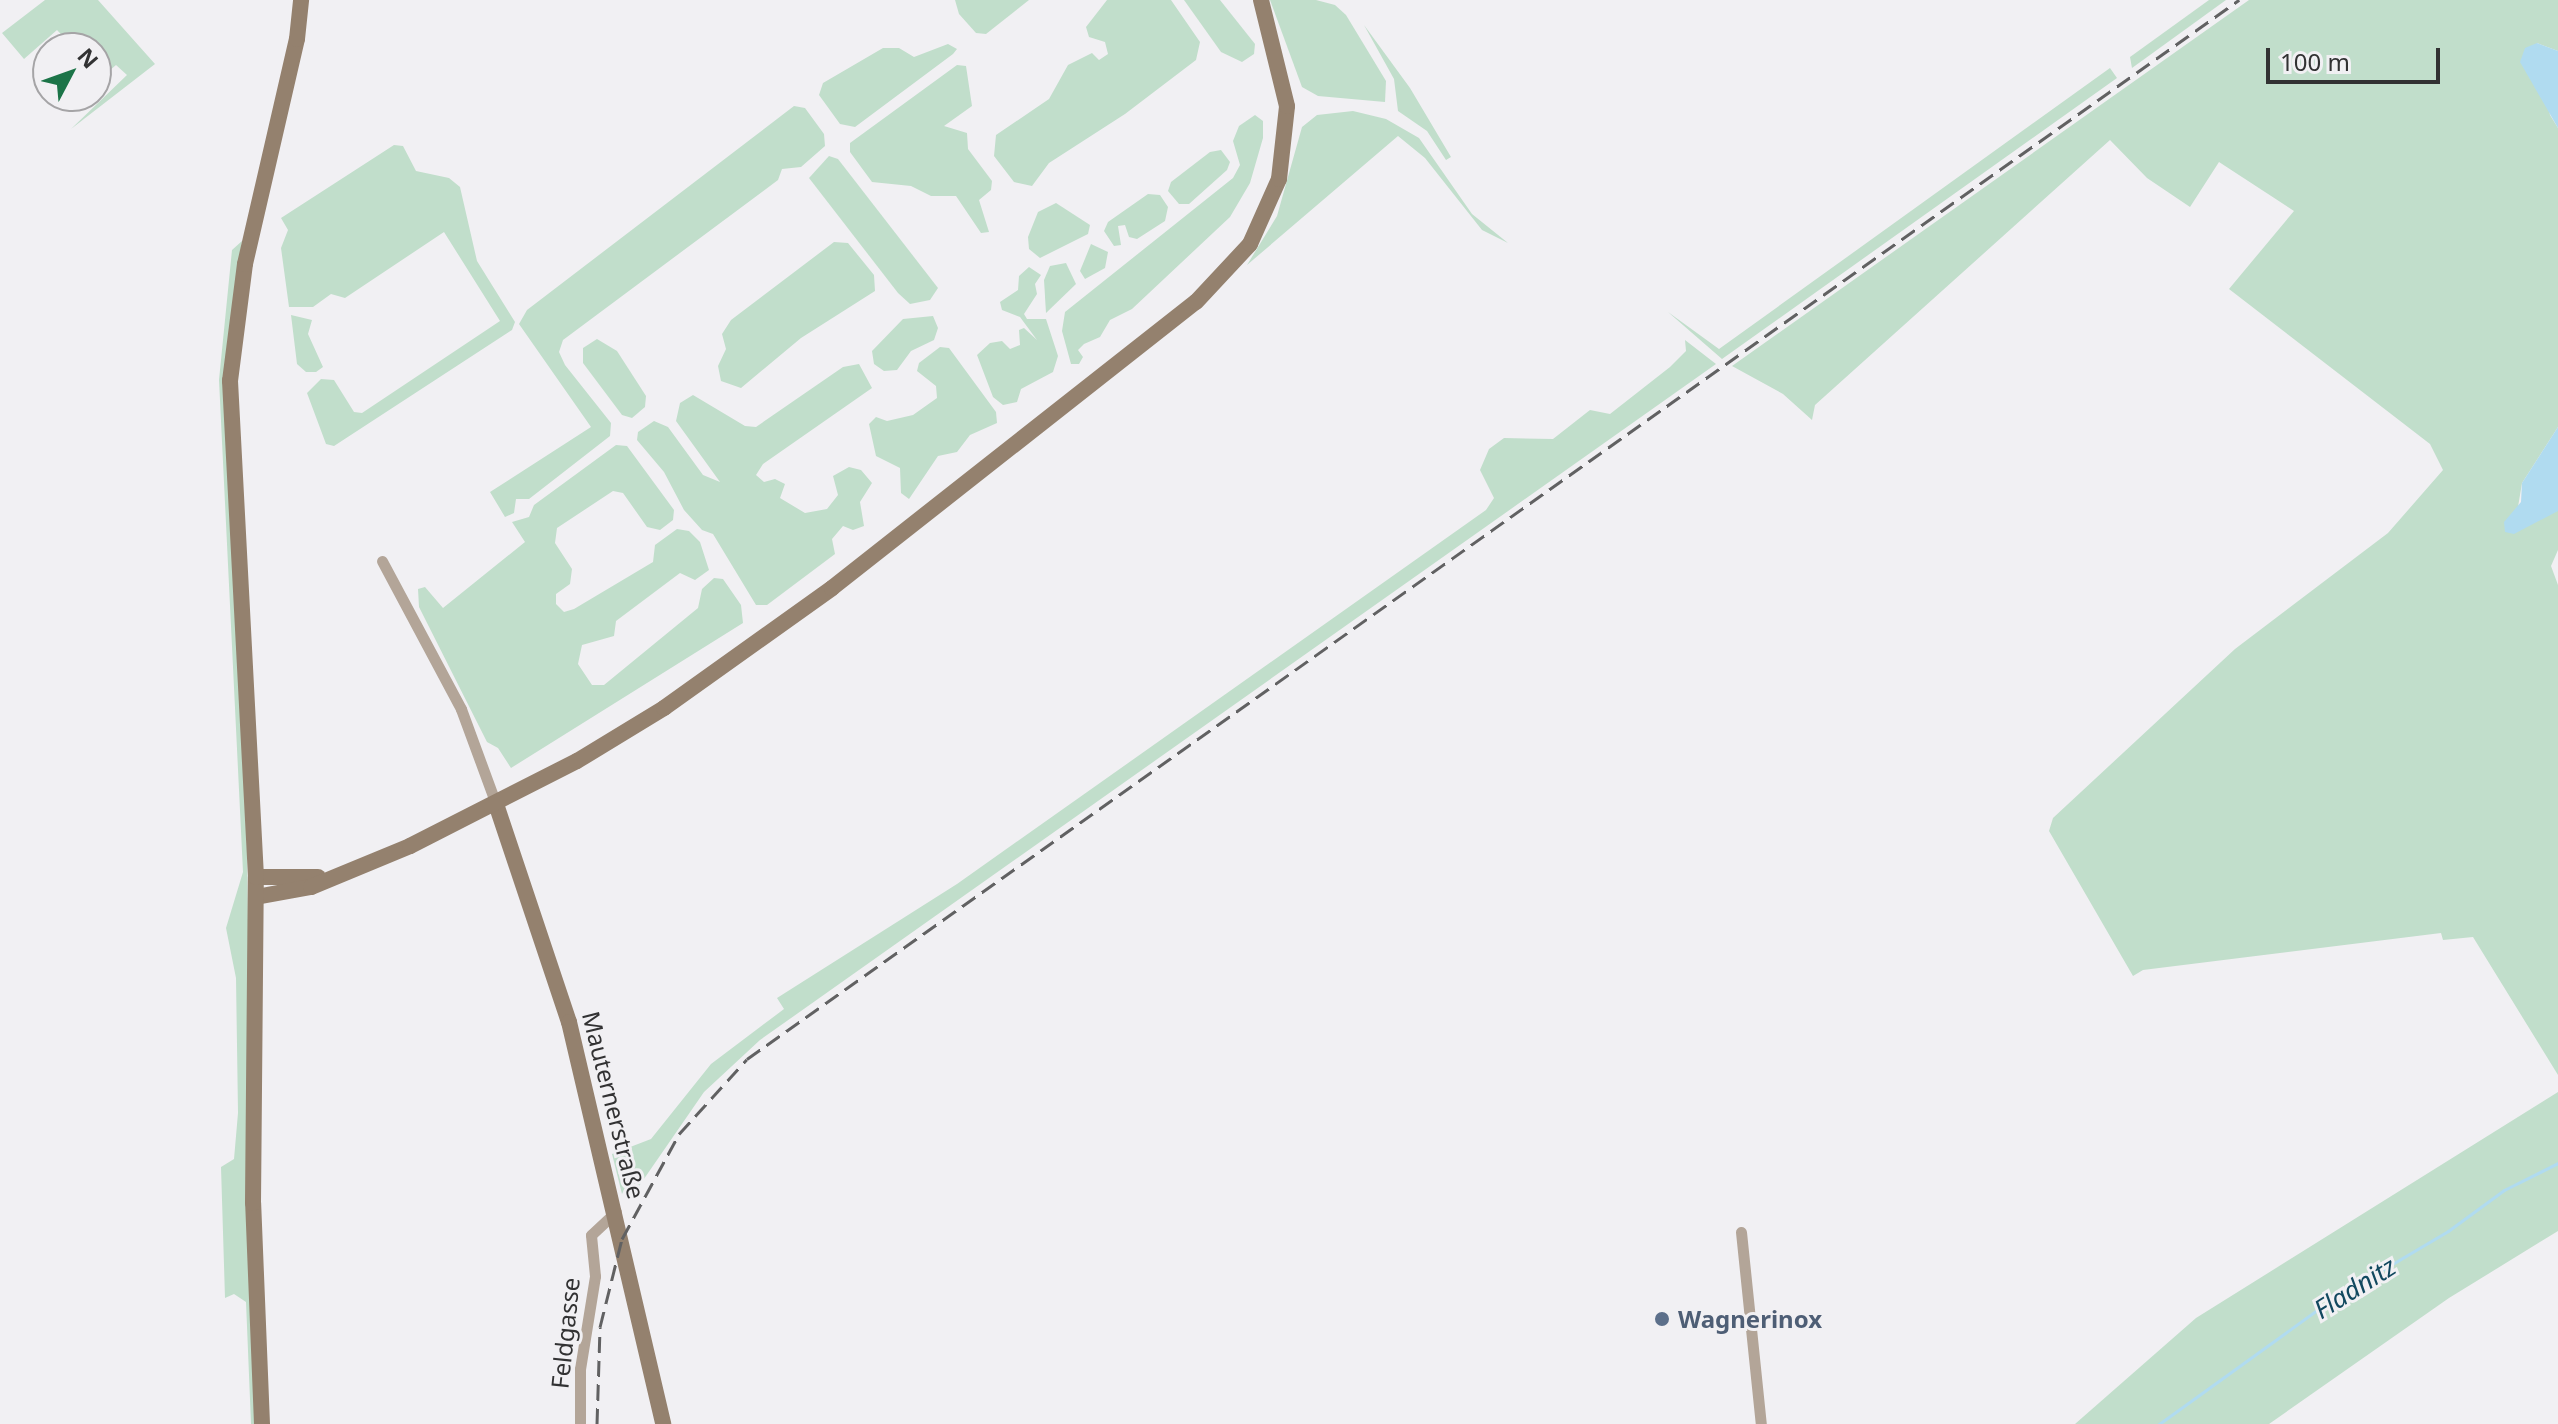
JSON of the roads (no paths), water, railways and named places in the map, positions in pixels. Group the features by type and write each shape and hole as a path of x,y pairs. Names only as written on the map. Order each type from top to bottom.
{"main road":[{"path":"262,1424 253,1203 256,877 230,381 245,264 297,39 301,0"},
{"path":"256,897 311,887 496,804 652,715 750,649 1223,278 1267,213 1284,150 1287,106 1261,0"},
{"name":"Mauternerstraße","path":"496,804 569,1022 616,1212 648,1375 663,1424"},
{"path":"256,877 310,878 347,871"}],"street":[{"path":"382,561 461,709 496,804"},
{"name":"Feldgasse","path":"580,1424 580,1369 595,1276 591,1235 616,1212"},
{"path":"1741,1232 1761,1424"}],"water":[{"path":"2537,43 2558,51 2558,128 2520,62 2525,48"},
{"path":"2558,427 2558,511 2514,534 2505,532 2504,522 2521,502 2522,483"}],"waterway":[{"name":"Fladnitz","path":"2159,1424 2328,1302 2448,1231 2504,1190 2558,1163"}],"railway":[{"path":"597,1424 600,1327 622,1239 679,1134 747,1059 2239,0"}],"place":[{"name":"Wagnerinox","path":"1662,1319"}]}
